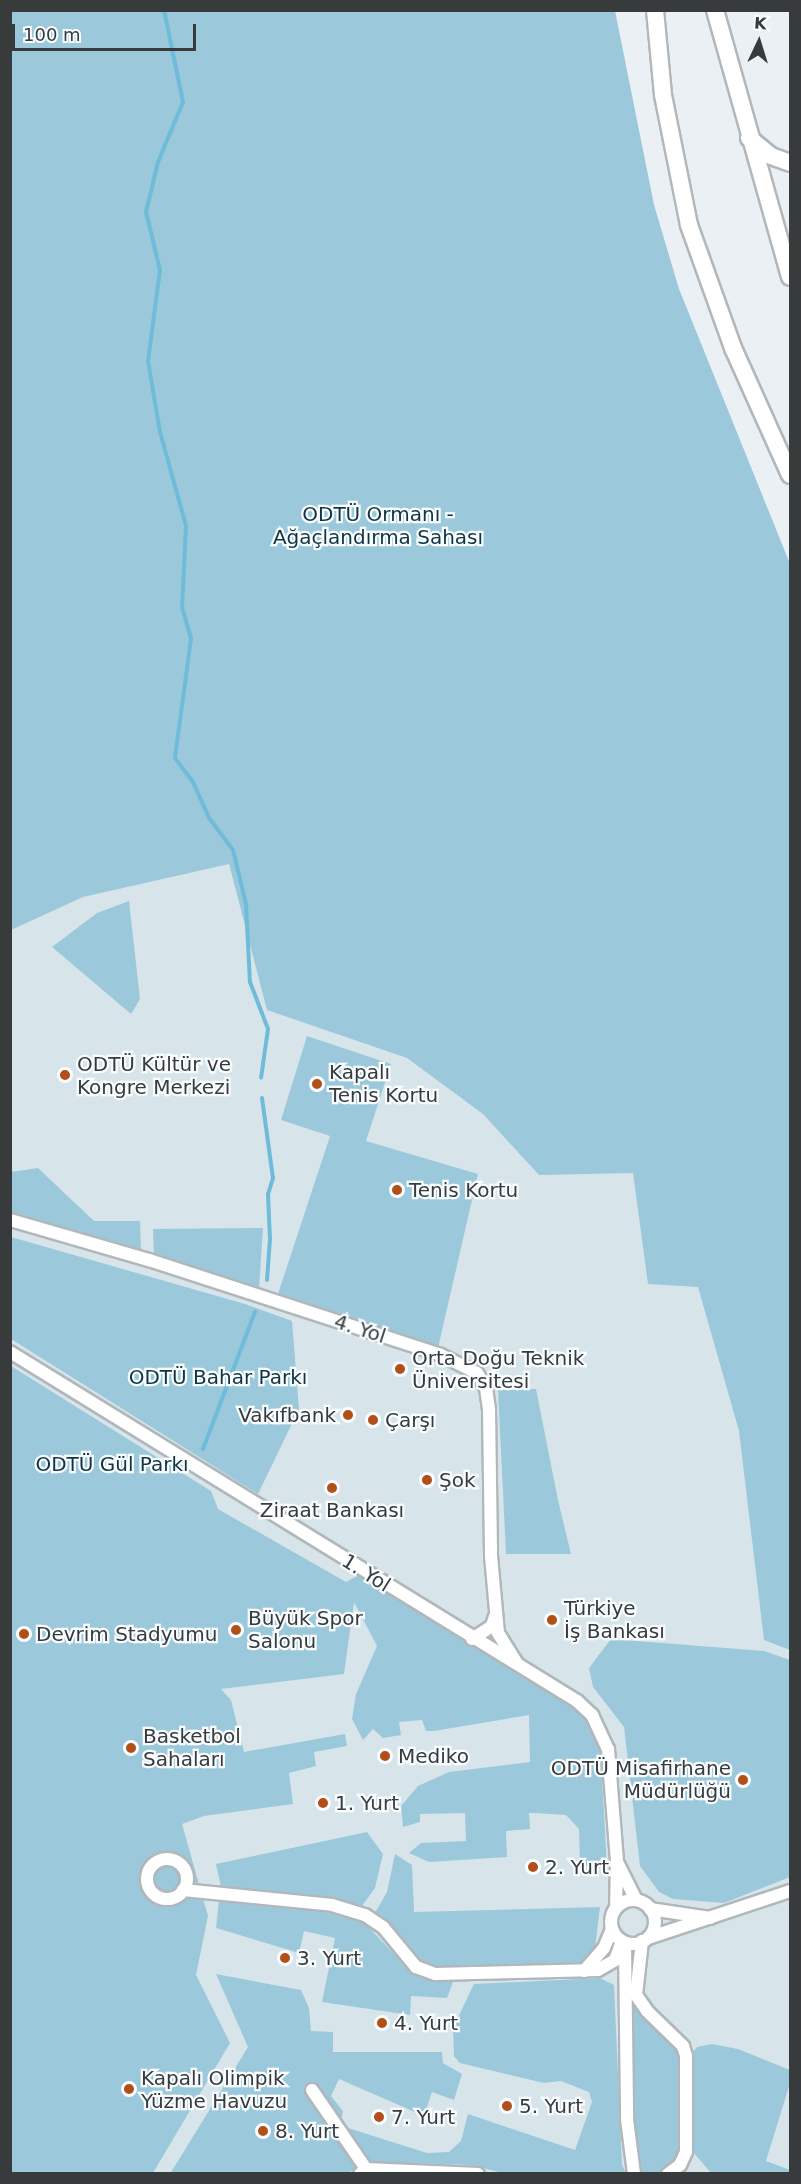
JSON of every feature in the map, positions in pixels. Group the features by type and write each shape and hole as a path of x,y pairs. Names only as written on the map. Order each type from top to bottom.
{"main road":[{"path":"655,10 663,95 689,225 733,348 790,476"},
{"path":"715,10 749,138 790,277"},
{"path":"749,138 771,156 790,163"},
{"path":"790,246 790,256"}],"street":[{"name":"4. Yol","path":"10,1220 149,1260 441,1355 477,1373 486,1388 489,1409 489,1516 498,1633 507,1651 524,1672"},
{"name":"1. Yol","path":"10,1352 524,1672 577,1701 602,1730 612,1781 617,1862 616,1908"},
{"path":"472,1639 492,1626 496,1612"},
{"path":"617,1862 636,1900 650,1909 714,1919"},
{"path":"183,1890 332,1905 365,1915 383,1927 416,1967 435,1974 598,1970 615,1960 624,1942"},
{"path":"624,1942 645,1940 714,1919 790,1891"},
{"path":"584,1971 604,1948 612,1929 616,1908 636,1900"},
{"path":"650,1909 654,1927 645,1940 636,1995 647,2011 683,2046 686,2056 686,2152 680,2165 668,2174"},
{"path":"612,1929 624,1942 627,2119 634,2174"},
{"path":"312,2090 363,2171 478,2174"}],"shaded area":[{"name":"Orta Doğu Teknik Üniversitesi","path":"11,11 615,11 654,205 679,289 790,564 790,2173 11,2174"}],"green space":[{"name":"ODTÜ Ormanı - Ağaçlandırma Sahası","path":"10,11 615,11 654,205 679,289 790,564 790,1650 764,1640 739,1431 698,1287 648,1284 633,1173 539,1175 483,1114 407,1058 267,1010 229,864 83,897 11,930"},
{"path":"129,901 140,999 131,1014 52,947 97,913"},
{"path":"307,1036 391,1064 366,1141 478,1174 438,1348 277,1297 330,1136 281,1120"},
{"path":"38,1168 94,1221 140,1221 141,1251 11,1214 11,1172"},
{"path":"263,1228 259,1290 154,1256 153,1229"},
{"name":"ODTÜ Bahar Parkı","path":"11,1237 245,1304 292,1321 299,1409 258,1494 11,1339"},
{"name":"ODTÜ Gül Parkı","path":"11,1366 211,1491 218,1509 346,1582 359,1575 555,1696 593,1722 600,1740 607,1867 580,1866 579,1829 566,1815 535,1813 529,1813 530,1829 506,1831 507,1857 429,1862 409,1853 421,1843 466,1841 465,1813 420,1814 420,1822 403,1827 401,1806 418,1786 449,1772 530,1762 529,1715 434,1731 426,1731 422,1720 399,1722 401,1735 383,1738 373,1729 363,1740 352,1719 356,1694 377,1646 354,1602 344,1674 221,1689 231,1700 244,1752 345,1734 347,1746 314,1752 316,1766 289,1773 293,1804 204,1816 182,1824 208,1916 196,1975 230,2043 153,2173 11,2173"},
{"path":"536,1389 571,1554 506,1554 498,1390"},
{"path":"611,1639 764,1651 790,1660 790,1877 724,1903 673,1899 659,1892 640,1866 624,1727 593,1687 589,1668"},
{"path":"367,1832 383,1854 375,1888 362,1906 336,1899 221,1887 216,1864"},
{"path":"395,1854 412,1865 414,1912 600,1907 595,1948 580,1966 438,1968 422,1962 375,1913 387,1892"},
{"path":"219,1900 325,1911 361,1919 406,1967 431,1980 453,1982 447,1998 411,1996 410,2015 322,2002 335,1938 304,1931 299,1953 216,1928"},
{"path":"625,1942 637,1943 636,1995 683,2046 686,2152 668,2173 634,2173"},
{"path":"216,1974 301,1990 309,2008 311,2031 333,2032 333,2052 442,2052 443,2063 462,2074 454,2100 432,2092 424,2116 339,2079 331,2096 343,2111 337,2139 358,2167 348,2173 170,2174 248,2047"},
{"path":"600,1978 614,1985 622,2165 626,2173 507,2174 471,2165 371,2162 345,2127 427,2153 449,2152 461,2141 468,2114 575,2150 592,2102 589,2092 561,2081 544,2083 460,2063 454,2056 453,2028 474,1984"},
{"path":"712,2044 738,2049 790,2070 790,2083 766,2161 790,2170 790,2173 711,2173 693,2152 692,2053 697,2047"}],"waterway":[{"path":"164,10 183,102 158,162 146,212 160,270 148,361 160,432 186,526 182,607 191,639 175,758 193,782 209,818 233,850 246,904 250,982 268,1029 261,1078"},
{"path":"262,1098 273,1178 268,1194 270,1239 267,1280"},
{"path":"203,1449 255,1312"}],"place":[{"name":"ODTÜ Kültür ve Kongre Merkezi","path":"65,1075"},
{"name":"Kapalı Tenis Kortu","path":"317,1084"},
{"name":"Tenis Kortu","path":"397,1190"},
{"name":"Orta Doğu Teknik Üniversitesi","path":"400,1369"},
{"name":"Vakıfbank","path":"348,1415"},
{"name":"Çarşı","path":"373,1420"},
{"name":"Şok","path":"427,1480"},
{"name":"Ziraat Bankası","path":"332,1488"},
{"name":"Türkiye İş Bankası","path":"552,1620"},
{"name":"Büyük Spor Salonu","path":"236,1630"},
{"name":"Devrim Stadyumu","path":"24,1634"},
{"name":"Basketbol Sahaları","path":"131,1748"},
{"name":"Mediko","path":"385,1756"},
{"name":"ODTÜ Misafirhane Müdürlüğü","path":"743,1780"},
{"name":"1. Yurt","path":"323,1803"},
{"name":"2. Yurt","path":"533,1867"},
{"name":"3. Yurt","path":"285,1958"},
{"name":"4. Yurt","path":"382,2023"},
{"name":"Kapalı Olimpik Yüzme Havuzu","path":"129,2089"},
{"name":"5. Yurt","path":"507,2106"},
{"name":"7. Yurt","path":"379,2117"},
{"name":"8. Yurt","path":"263,2131"}]}
